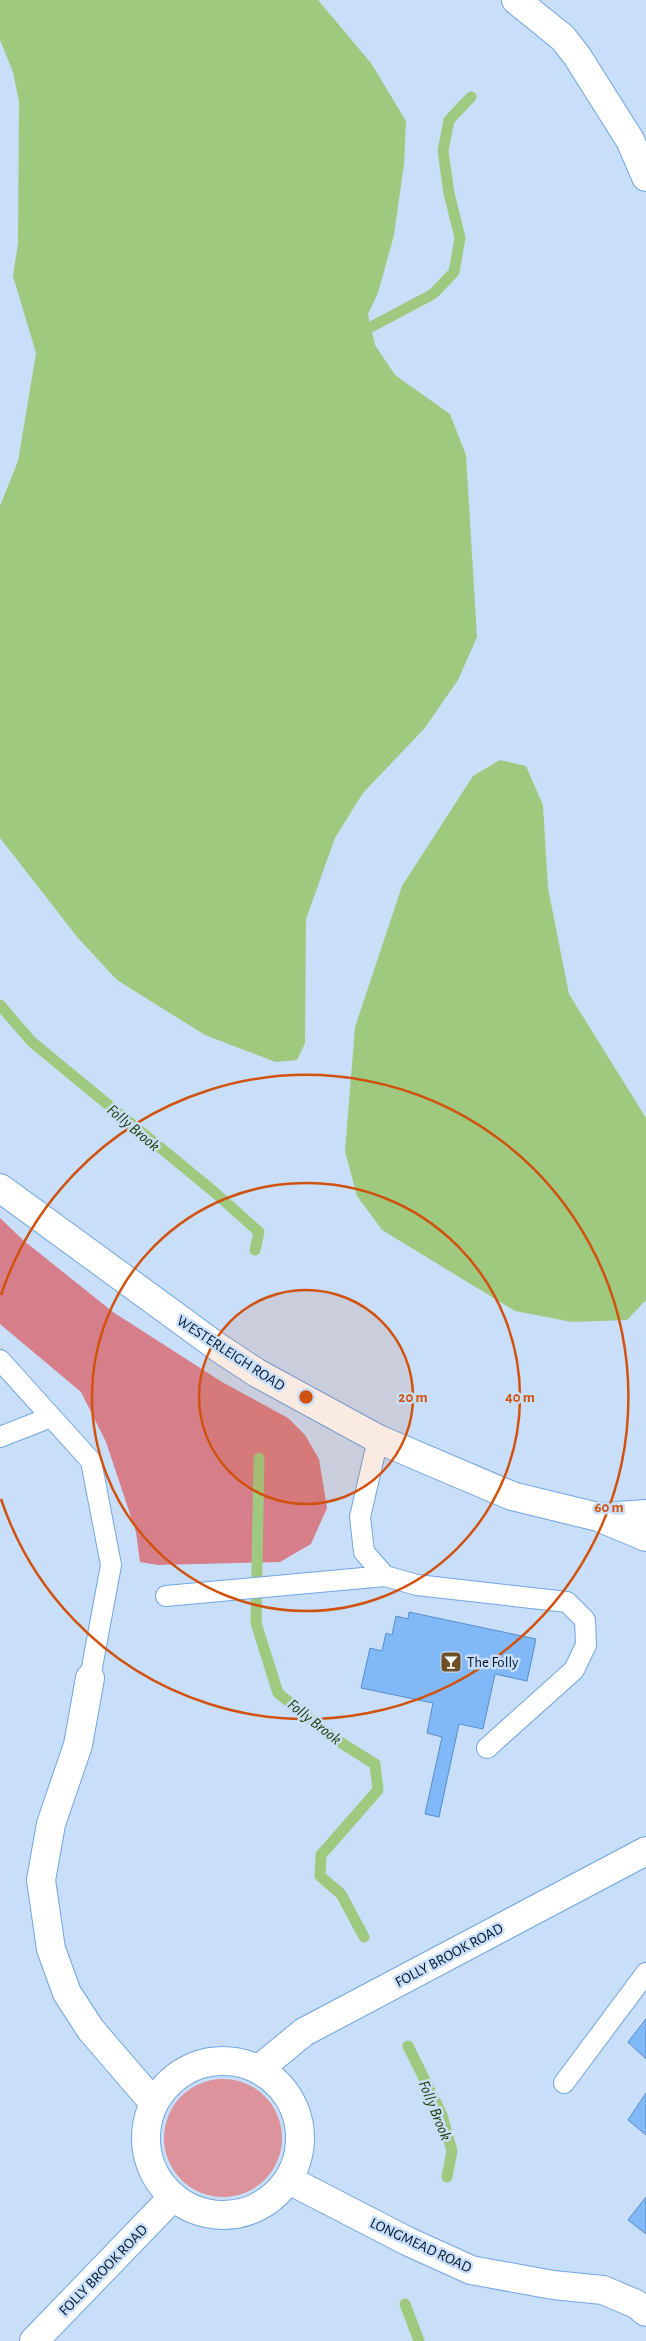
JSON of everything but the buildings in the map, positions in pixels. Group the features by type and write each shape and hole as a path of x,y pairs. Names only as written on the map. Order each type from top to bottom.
{"street":[{"path":"516,0 563,38 577,56 630,140 646,177"},
{"name":"WESTERLEIGH ROAD","path":"0,1188 219,1348 257,1373 378,1439 512,1496 598,1517 646,1537"},
{"name":"WESTERLEIGH ROAD","path":"598,1517 646,1514"},
{"path":"90,1678 78,1745 51,1824 42,1880 52,1949 67,1993 91,2030 154,2102"},
{"name":"FOLLY BROOK ROAD","path":"259,2069 304,2032 646,1850"},
{"path":"209,2061 238,2061 259,2069 281,2086 292,2102 300,2136 297,2164 289,2180 278,2193 257,2208 231,2216 206,2214 172,2198 156,2179 147,2155 145,2129 154,2102 170,2080 194,2065 209,2061"},
{"name":"LONGMEAD ROAD","path":"289,2180 408,2241 472,2270 553,2285 603,2290 636,2304 646,2312"},
{"name":"FOLLY BROOK ROAD","path":"34,2341 172,2198"}],"lane":[{"path":"0,1360 91,1461 111,1565 90,1678"},
{"path":"0,1437 51,1416"},
{"path":"378,1439 360,1517 364,1552 385,1576"},
{"path":"166,1596 385,1576 416,1585 567,1602 585,1620 586,1645 574,1670 487,1748"},
{"path":"564,2083 646,1973"}],"shaded area":[{"path":"0,0 318,0 371,63 406,121 404,164 394,235 378,293 368,314 375,345 395,375 450,414 466,455 477,637 458,680 424,729 363,793 335,838 306,919 305,1043 297,1060 276,1062 205,1035 117,980 78,938 0,838 0,506 18,461 36,353 13,276 18,243 19,102 13,72 0,40"},
{"path":"500,760 526,766 543,805 548,888 569,994 646,1118 646,1300 627,1320 572,1322 515,1311 382,1230 357,1196 345,1151 355,1027 402,886 473,776"},
{"path":"0,1218 23,1240 113,1312 222,1382 288,1418 305,1435 319,1459 327,1508 311,1544 280,1562 158,1565 140,1562 136,1532 106,1442 81,1392 0,1324"},
{"path":"223,2079 245,2084 256,2089 272,2105 277,2116 282,2138 277,2160 272,2171 256,2187 245,2192 223,2197 201,2192 190,2187 174,2171 169,2160 164,2138 169,2116 174,2105 190,2089 201,2084"}],"waterway":[{"path":"371,327 433,294 454,272 460,238 449,193 443,151 449,120 471,97"},
{"name":"Folly Brook","path":"0,1005 32,1042 213,1191 259,1232 255,1250"},
{"name":"Folly Brook","path":"259,1458 256,1623 278,1693 335,1739 375,1764 378,1790 321,1855 320,1876 341,1894 364,1937"},
{"name":"Folly Brook","path":"408,2046 442,2115 452,2151 447,2177"},
{"name":"Folly Brook","path":"405,2304 419,2341"}],"place":[{"name":"The Folly","path":"451,1662"}]}
